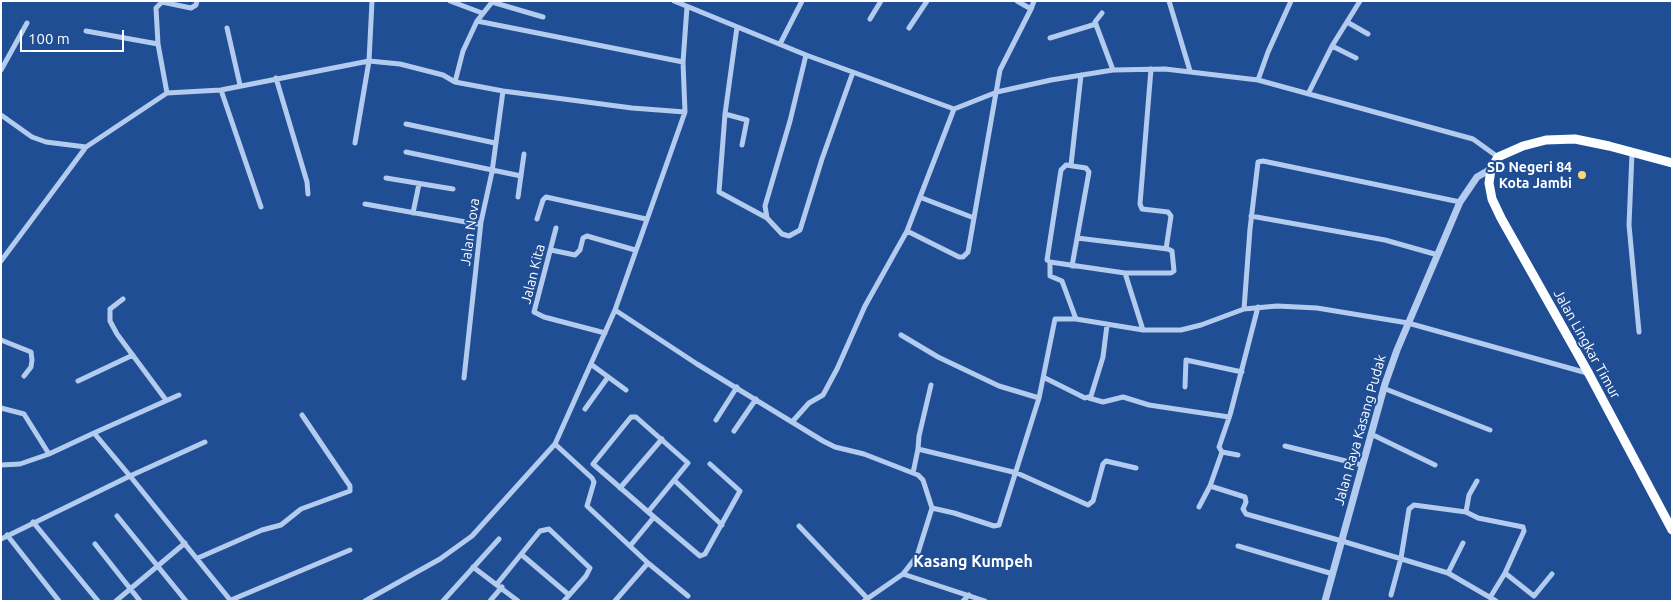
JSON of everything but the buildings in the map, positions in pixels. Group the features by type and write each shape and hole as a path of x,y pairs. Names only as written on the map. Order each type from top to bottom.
{"highway":[{"path":"1491,169 1498,157 1546,140 1575,140 1609,146 1672,163"},
{"name":"Jalan Lingkar Timur","path":"1491,169 1489,183 1492,199 1501,218 1589,374 1672,530"}],"street":[{"path":"167,93 158,44 156,8 162,2 191,8 196,5 197,1"},
{"path":"354,142 369,61 372,1"},
{"path":"450,1 482,14"},
{"path":"674,1 806,55 954,110 997,92 1081,75 1113,70 1190,71 1258,80 1473,139 1498,157"},
{"path":"780,44 802,1"},
{"path":"870,19 881,1"},
{"path":"909,28 927,1"},
{"path":"1017,1 1030,9"},
{"path":"908,231 963,257 968,252 1000,70 1034,1"},
{"path":"1169,1 1190,71"},
{"path":"1258,80 1268,52 1291,1"},
{"path":"1308,94 1332,46 1360,1"},
{"path":"455,82 463,51 477,21 492,2 543,17"},
{"path":"365,601 440,559 472,536 555,444 615,310 685,112 683,62 687,7"},
{"path":"1102,14 1097,18 1096,24 1113,70"},
{"path":"477,21 683,62"},
{"path":"1347,22 1368,34"},
{"path":"1,70 27,23"},
{"path":"1050,38 1096,24"},
{"path":"738,26 724,114 719,192 767,218 782,234 789,236 800,230 822,159 853,72"},
{"path":"227,28 240,85"},
{"path":"86,31 158,44"},
{"path":"1332,46 1356,58"},
{"path":"767,218 765,206 790,121 806,55"},
{"path":"1,261 86,147 167,93 221,90 369,61 400,64 443,75 455,82 503,91 632,108 685,112"},
{"path":"1151,69 1140,204 1142,209 1168,212 1171,216 1166,249"},
{"path":"1071,165 1081,75"},
{"path":"276,78 307,182 308,194"},
{"path":"221,90 261,207"},
{"name":"Jalan Nova","path":"464,378 481,222 492,172 503,91"},
{"path":"792,422 799,411 826,391 865,306 908,231 954,110"},
{"path":"724,114 747,120 742,146"},
{"path":"1,115 32,137 46,142 86,147"},
{"path":"406,124 495,143"},
{"path":"406,152 492,172 521,176"},
{"path":"1632,153 1630,225 1639,332"},
{"path":"518,197 524,154"},
{"path":"1244,309 1251,216 1257,164 1260,161 1460,202"},
{"path":"1072,266 1089,172 1086,168 1071,165 1063,166 1061,170 1047,259 1050,262 1050,276 1062,281 1076,319"},
{"name":"Jalan Raya Kasang Pudak","path":"1325,601 1384,388 1408,323 1460,202 1477,177 1491,169"},
{"path":"386,178 453,189"},
{"path":"413,213 419,184"},
{"path":"537,219 543,200 546,197 646,218"},
{"path":"922,198 974,218"},
{"path":"365,204 477,224 481,222"},
{"path":"1251,216 1384,240 1438,255"},
{"name":"Jalan Kita","path":"556,228 534,312 544,317 605,333"},
{"path":"551,250 575,255 580,250 583,238 587,236 635,250"},
{"path":"1050,262 1125,273 1172,273 1174,271 1172,252 1166,249 1077,238"},
{"path":"1125,273 1143,330"},
{"path":"123,300 110,309 108,314 117,334 166,400"},
{"path":"932,508 994,526 999,525 1017,473 1039,398 1044,378 1052,322 1059,318 1143,330 1181,330 1201,326 1244,309 1258,307 1317,308 1408,323 1589,374"},
{"path":"1238,454 1222,452 1218,447 1242,372 1258,307"},
{"path":"615,310 697,364 835,447 864,454 912,473 923,480 932,508 917,556 903,574 866,600 799,526"},
{"path":"1089,398 1103,357 1107,325"},
{"path":"901,335 938,357 1000,386 1039,398"},
{"path":"1,340 31,352 30,367 24,376"},
{"path":"78,381 133,355"},
{"path":"1185,387 1186,360 1242,372"},
{"path":"592,365 626,390"},
{"path":"585,409 608,377"},
{"path":"1044,378 1089,398 1103,402 1123,397 1149,405 1229,417"},
{"path":"912,473 931,385"},
{"path":"716,420 737,387"},
{"path":"1384,388 1490,430"},
{"path":"1,465 20,464 49,454 179,395"},
{"path":"734,430 756,399"},
{"path":"1,408 24,414 49,454"},
{"path":"198,558 262,530 281,525 301,509 350,491 350,486 302,415"},
{"path":"648,512 688,463 634,416 593,461 594,466 648,512 700,556 705,554 740,491 710,464"},
{"path":"94,433 231,600 350,550"},
{"path":"1371,434 1435,465"},
{"path":"620,488 662,439"},
{"path":"1,539 33,522 204,442"},
{"path":"555,444 592,478 594,482 587,506 648,563 688,596"},
{"path":"1285,446 1362,465"},
{"path":"918,449 1017,473 1088,505 1092,501 1103,464 1106,461 1136,468"},
{"path":"1200,507 1222,452"},
{"path":"675,481 722,525"},
{"path":"1466,512 1469,495 1476,481"},
{"path":"1210,486 1244,497 1246,502 1243,509 1246,514 1342,540 1448,573 1491,596 1496,601"},
{"path":"1391,595 1412,506 1466,512 1478,518 1523,527 1524,531 1505,572 1491,596"},
{"path":"117,516 186,601"},
{"path":"630,546 654,517"},
{"path":"33,522 98,601"},
{"path":"490,601 540,531 549,528 590,568 586,576 564,601"},
{"path":"7,535 59,601"},
{"path":"443,601 499,539"},
{"path":"116,601 184,543"},
{"path":"1448,573 1463,543"},
{"path":"94,544 140,601"},
{"path":"1238,546 1333,574"},
{"path":"522,555 569,595"},
{"path":"615,601 648,563"},
{"path":"473,567 518,601"},
{"path":"1505,572 1534,596 1552,574"},
{"path":"903,574 984,601"},
{"path":"963,601 970,596"}],"place":[{"name":"SD Negeri 84 Kota Jambi","path":"1582,175"}],"district":[{"name":"Kasang Kumpeh","path":"973,562"}]}
